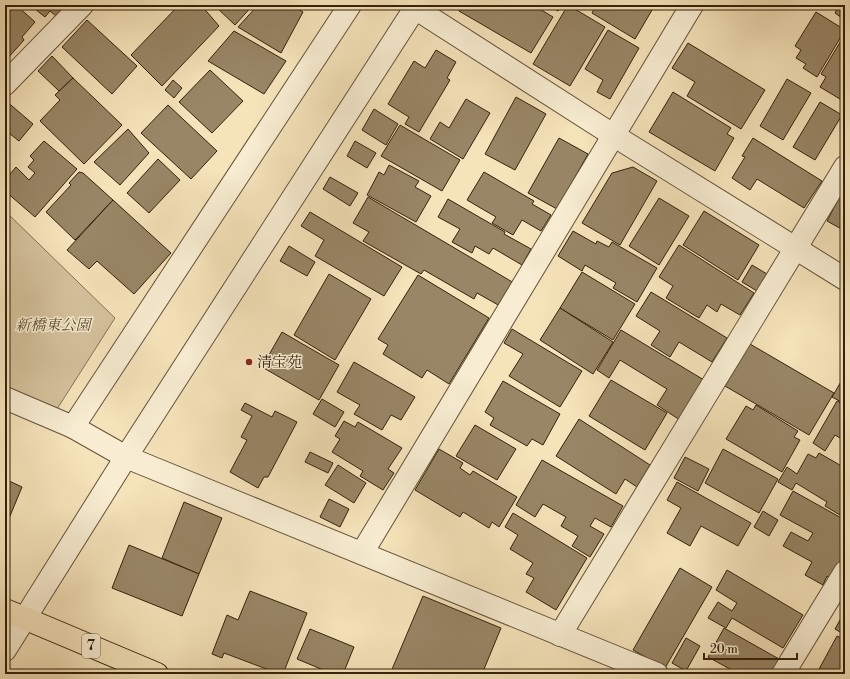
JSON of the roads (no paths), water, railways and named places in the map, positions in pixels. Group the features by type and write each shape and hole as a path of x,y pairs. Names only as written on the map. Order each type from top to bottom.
{"highway":[{"name":"7","path":"14,614 157,674"}],"street":[{"path":"5,84 82,5"},
{"path":"72,427 350,5"},
{"path":"362,553 692,5"},
{"path":"5,650 14,614 126,457 414,6 613,135 845,279"},
{"path":"560,635 845,167"},
{"path":"5,398 72,427 126,457 657,674"},
{"path":"783,674 845,572"}],"place":[{"name":"清宝苑","path":"249,362"}],"park label":[{"name":"新橋東公園","path":"53,325"}]}
